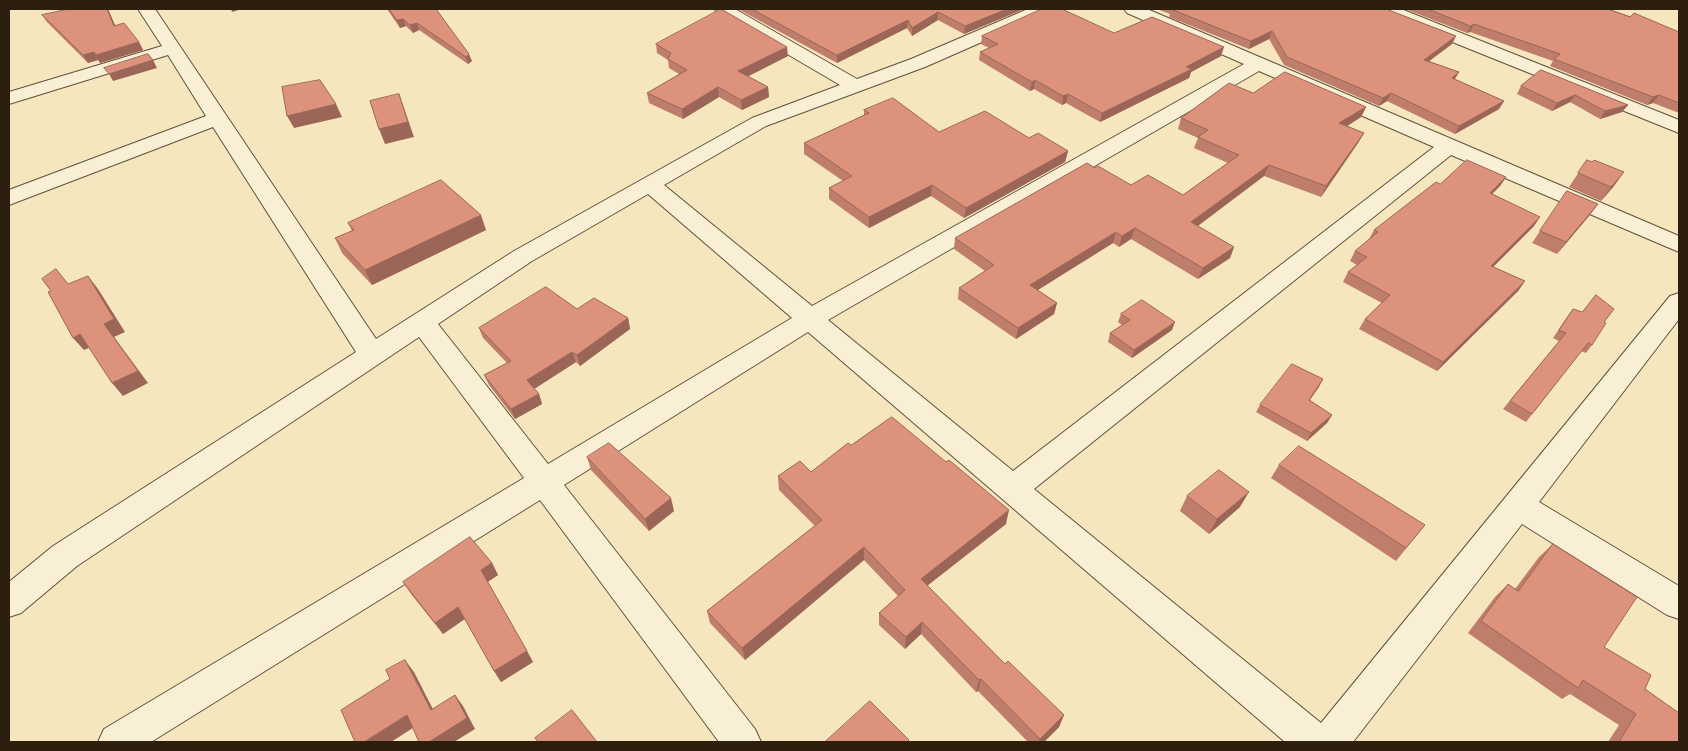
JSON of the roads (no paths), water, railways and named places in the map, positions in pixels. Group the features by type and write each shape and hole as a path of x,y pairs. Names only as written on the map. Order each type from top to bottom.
{"street":[{"path":"147,9 372,355"},
{"path":"723,9 855,86"},
{"path":"9,602 65,556 523,256 759,122 918,63 1042,9"},
{"path":"1133,9 1679,245"},
{"path":"1386,9 1679,127"},
{"path":"9,98 172,48"},
{"path":"117,742 810,319 1259,63"},
{"path":"9,198 218,118"},
{"path":"1012,489 1449,146"},
{"path":"650,184 1314,742"},
{"path":"1330,742 1679,302"},
{"path":"422,322 738,741"},
{"path":"1518,504 1679,604"}]}
